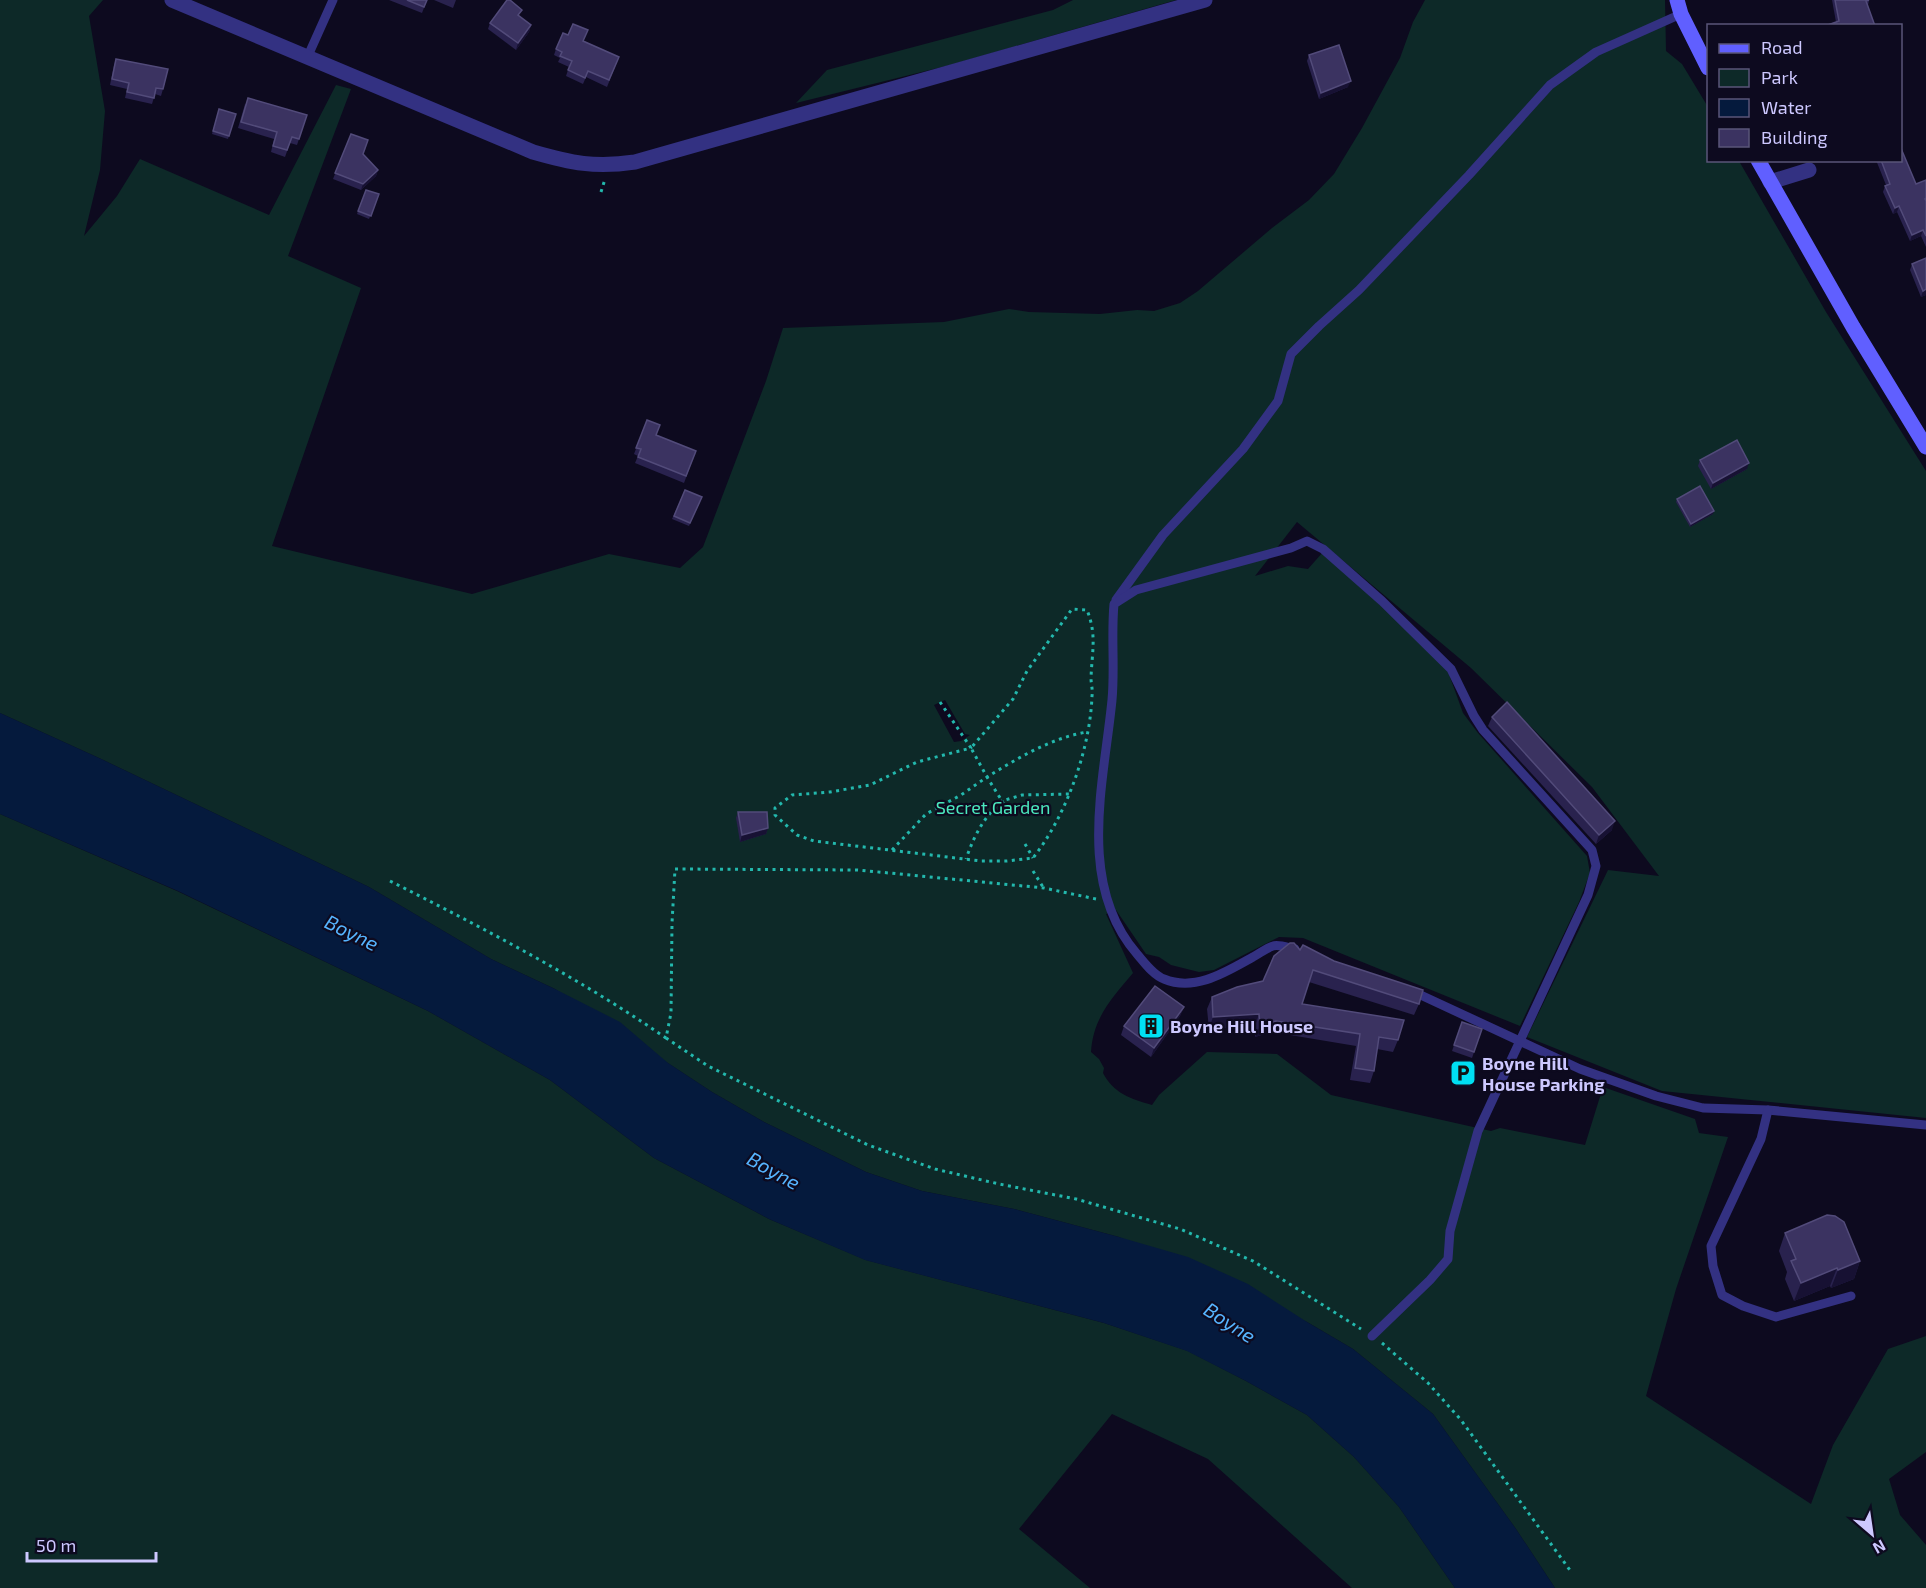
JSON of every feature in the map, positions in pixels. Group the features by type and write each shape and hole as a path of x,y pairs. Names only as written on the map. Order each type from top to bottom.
{"street":[{"path":"172,0 533,152 573,163 608,166 635,162 1205,0"},
{"path":"1679,7 1707,66"},
{"path":"1759,162 1853,327 1926,447"},
{"path":"1770,182 1809,171"}],"lane":[{"path":"307,58 333,0"},
{"path":"1308,951 1274,945 1225,972 1193,984 1163,979 1147,966 1128,944 1109,902 1100,865 1097,829 1112,697 1111,634 1114,604 1163,535 1243,449 1278,401 1292,354 1318,326 1367,281 1469,175 1550,85 1596,52 1679,7"},
{"path":"1114,604 1136,590 1291,548 1307,541 1323,549 1382,601 1451,669 1474,716 1484,730 1592,849 1596,866 1588,896 1478,1131 1450,1231 1448,1259 1430,1280 1372,1336"},
{"path":"1399,986 1580,1069 1656,1096 1703,1108 1768,1110 1926,1125"},
{"path":"1768,1110 1761,1139 1711,1246 1713,1266 1722,1295 1743,1306 1776,1317 1851,1296"}],"path":[{"path":"1072,609 1087,610 1093,624 1095,642 1091,677 1092,696 1085,745 1070,794 1051,833 1033,858 1007,861 966,859 840,845 796,836 775,815 775,808 792,795 830,792 870,785 917,762 971,748 1013,699 1027,671 1072,609"},
{"path":"940,702 971,748 1007,810"},
{"path":"892,850 926,814 961,795 987,777 1017,759 1057,740 1087,732"},
{"path":"966,859 978,829 991,811 1002,801 1022,795 1070,794"},
{"path":"1024,844 1033,858"},
{"path":"666,1038 671,1013 675,869 858,870 1044,888 1109,902"},
{"path":"1032,872 1044,888"},
{"path":"390,881 488,931 619,1005 708,1066 868,1145 935,1169 1076,1198 1180,1229 1253,1261 1372,1336 1428,1383 1461,1420 1572,1574"}],"green space":[{"name":"Secret Garden","path":"0,0 103,0 89,16 105,111 100,170 84,236 117,196 140,159 269,215 336,85 351,89 288,256 361,288 272,546 472,594 609,554 680,568 703,547 766,381 783,328 944,322 1009,309 1029,312 1100,314 1137,310 1154,311 1180,303 1198,291 1272,228 1309,200 1334,174 1400,58 1413,22 1425,0 1665,0 1666,51 1682,64 1707,105 1707,162 1740,162 1826,312 1926,471 1926,1118 1662,1091 1527,1037 1608,870 1659,876 1592,787 1471,668 1297,522 1255,576 1288,566 1308,569 1323,552 1446,666 1463,713 1587,856 1590,873 1579,902 1520,1026 1303,938 1279,937 1214,970 1199,972 1171,965 1159,957 1146,954 1116,910 1106,914 1133,973 1105,1009 1095,1029 1091,1052 1099,1059 1104,1068 1103,1073 1112,1086 1130,1098 1152,1105 1159,1095 1207,1052 1277,1054 1331,1095 1491,1131 1500,1128 1585,1145 1603,1087 1695,1119 1699,1133 1728,1137 1676,1289 1646,1396 1811,1504 1833,1445 1888,1349 1926,1336 1926,1452 1889,1479 1900,1515 1926,1545 1926,1588 1555,1588 1516,1529 1433,1414 1353,1349 1307,1322 1119,1237 1014,1209 922,1191 866,1172 764,1122 712,1092 555,989 491,959 369,887 0,713","holes":["945,700 965,734 970,735 961,741 954,742 934,705"]},
{"path":"1073,0 1176,0 950,65 796,103 827,70 1053,10"},
{"path":"0,814 177,891 428,1011 550,1080 654,1158 769,1219 866,1260 1104,1323 1188,1351 1246,1381 1307,1415 1354,1457 1399,1507 1455,1588 1352,1588 1208,1459 1112,1414 1019,1529 1090,1588 0,1588"}],"water":[{"name":"Boyne","path":"0,713 369,887 491,959 620,1022 668,1063 712,1092 764,1122 866,1172 922,1191 1014,1209 1188,1257 1248,1284 1353,1349 1433,1414 1516,1529 1555,1588 1455,1588 1399,1507 1354,1457 1307,1415 1187,1351 1104,1323 865,1260 769,1219 654,1158 550,1080 428,1011 178,891 0,814"}],"building":[{"path":"407,0 427,0 424,7"},
{"path":"507,0 522,10 518,15 531,25 518,43 490,23"},
{"path":"1835,0 1869,0 1866,1 1874,24 1831,24 1839,21"},
{"path":"573,24 588,30 583,41 619,57 609,80 588,71 585,78 568,70 572,61 560,56 562,52 556,49 563,33 568,35"},
{"path":"1339,45 1351,81 1321,93 1309,55"},
{"path":"116,59 168,69 163,89 156,88 154,98 127,92 129,83 112,79"},
{"path":"248,98 307,115 299,139 292,137 287,150 273,146 277,132 241,122"},
{"path":"219,109 236,114 229,136 213,131"},
{"path":"351,134 368,140 363,154 378,170 363,184 335,173"},
{"path":"1902,151 1916,184 1926,180 1926,236 1923,230 1912,235 1899,206 1895,208 1885,186 1890,184 1882,162 1902,162"},
{"path":"366,190 379,194 371,216 358,211"},
{"path":"1926,258 1926,289 1923,291 1912,264"},
{"path":"647,420 660,425 656,435 696,451 686,476 638,457 641,449 636,448"},
{"path":"1737,440 1749,463 1713,483 1700,460"},
{"path":"1700,486 1714,511 1691,524 1677,499"},
{"path":"685,490 702,497 690,523 674,516"},
{"path":"1507,702 1615,821 1599,835 1492,717"},
{"path":"738,812 767,812 768,828 742,835"},
{"path":"1290,943 1294,943 1300,950 1303,945 1334,961 1423,990 1419,1004 1313,970 1302,1004 1404,1020 1398,1040 1379,1037 1374,1071 1355,1068 1360,1034 1276,1021 1260,1026 1259,1014 1213,1017 1212,997 1237,987 1263,981 1274,956"},
{"name":"Boyne Hill House","path":"1155,986 1184,1007 1154,1048 1124,1026"},
{"path":"1462,1022 1482,1029 1474,1052 1454,1045"},
{"path":"1827,1215 1835,1216 1844,1222 1860,1261 1801,1283 1791,1261 1796,1259 1785,1233"}],"place":[{"name":"Boyne Hill House","path":"1151,1026"},
{"name":"Boyne Hill House Parking","path":"1463,1073"}]}
